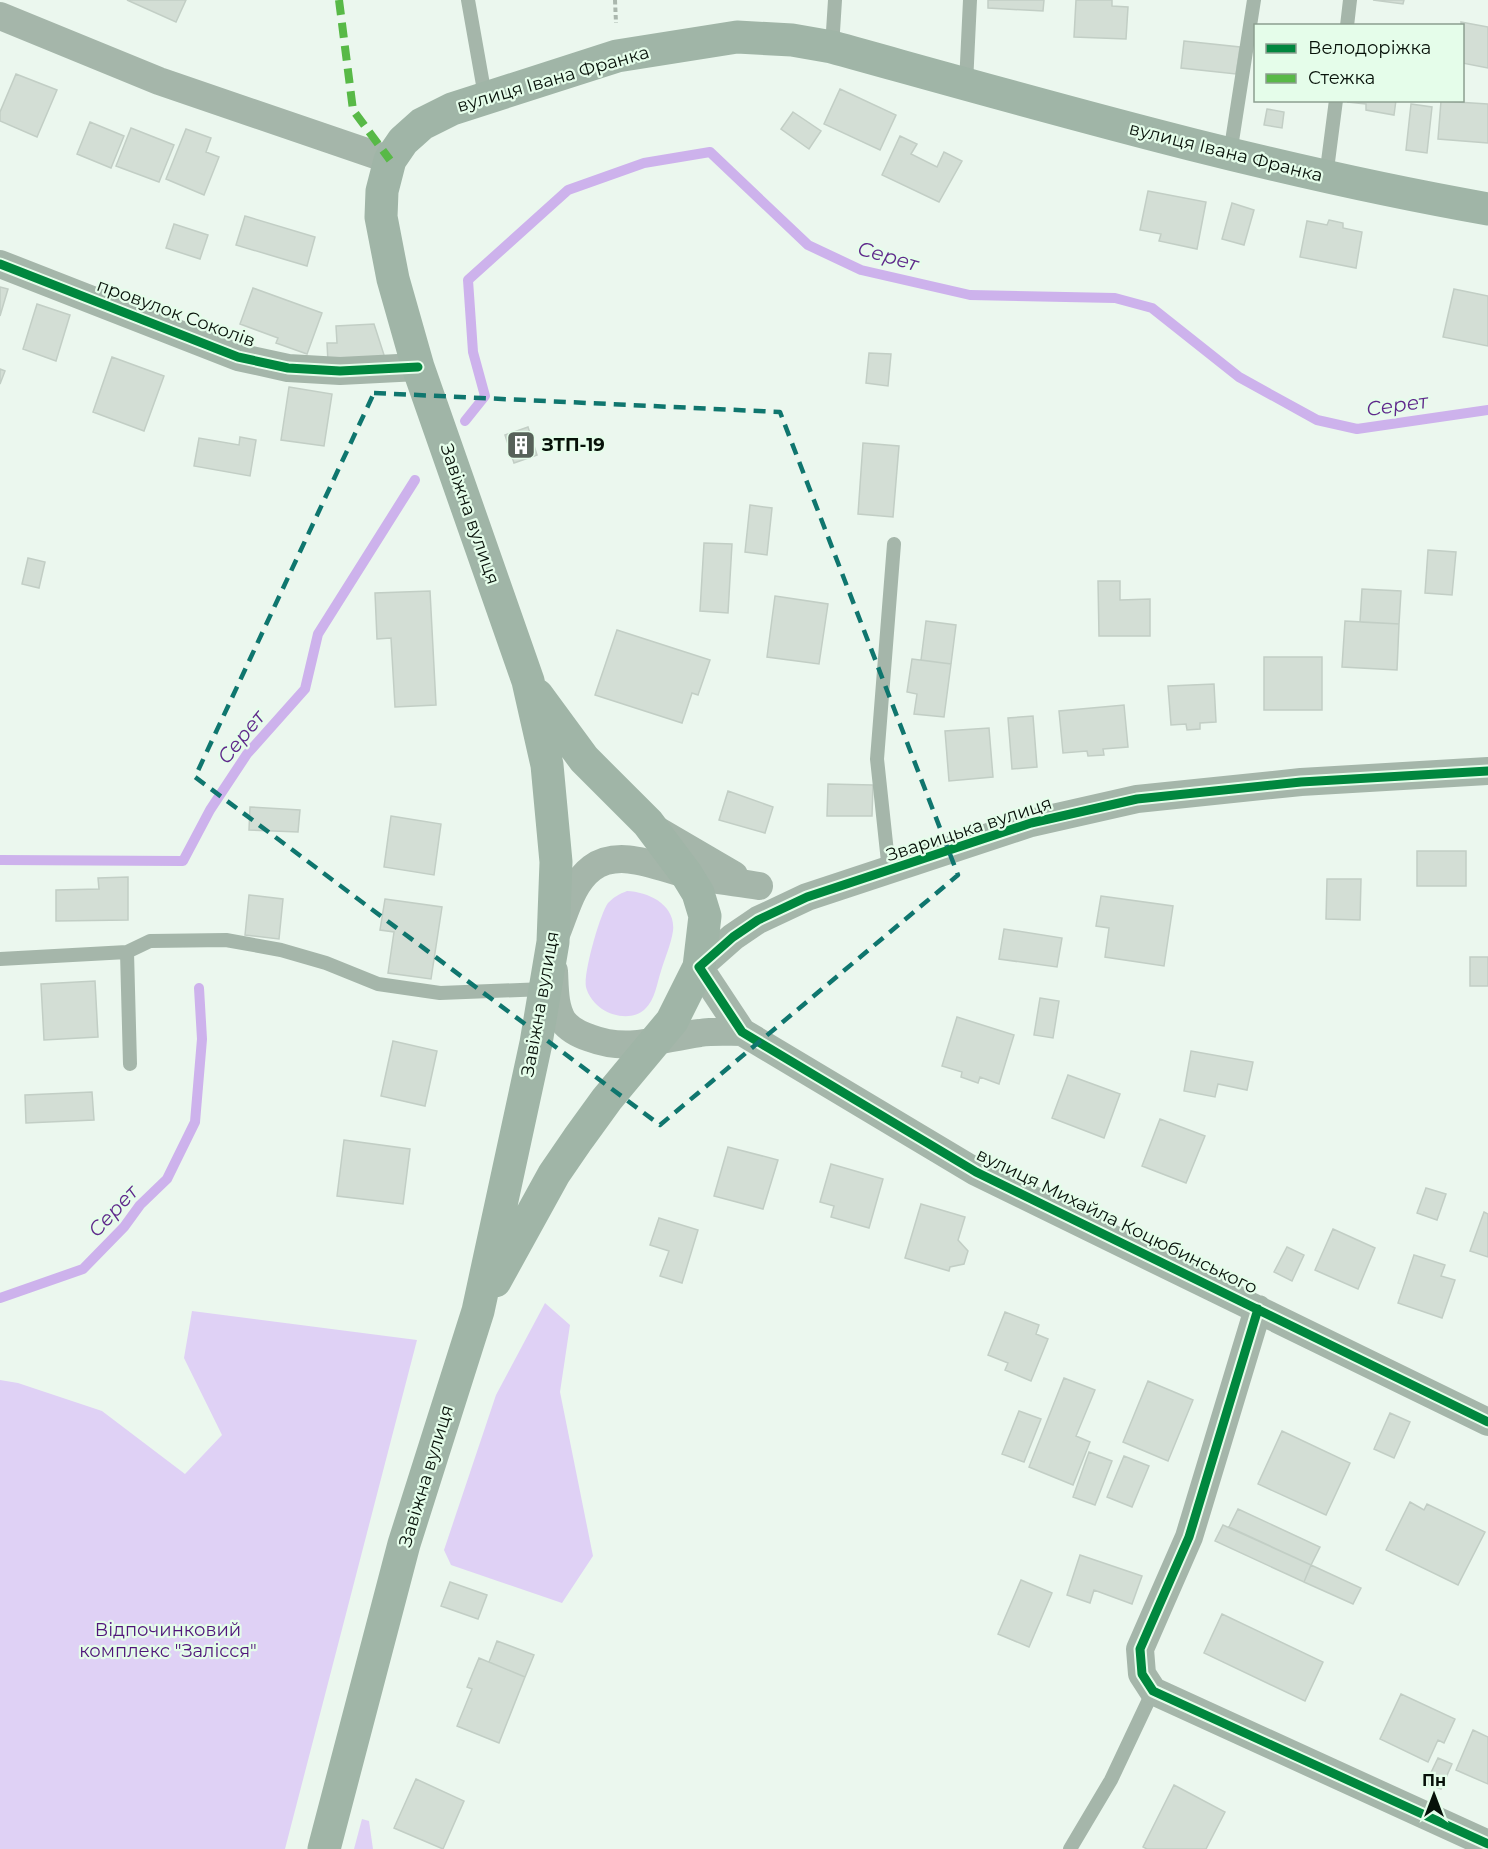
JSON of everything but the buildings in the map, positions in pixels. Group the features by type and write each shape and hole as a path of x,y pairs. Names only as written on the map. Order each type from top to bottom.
{"main road":[{"name":"вулиця Івана Франка","path":"390,160 403,141 422,124 485,96 617,56 737,37 792,40 832,47 1230,154 1326,177 1488,209"},
{"name":"Завіжна вулиця","path":"324,1849 404,1544 478,1311 553,942 556,862 547,765 528,681 418,367 393,279 381,217 382,191 390,160"},
{"path":"478,1311 554,1174 607,1099 672,1021 699,967 705,916 698,892 687,875 648,824 584,759 528,681"}],"street":[{"path":"0,16 159,81 390,160"},
{"name":"провулок Соколів","path":"0,264 238,357 288,368 340,371 418,367"},
{"name":"Зварицька вулиця","path":"699,967 733,937 758,920 807,897 1031,824 1137,799 1301,782 1488,771"},
{"path":"648,824 714,865 759,886"},
{"path":"742,1032 703,1032 654,1044 622,1046 600,1042 581,1035 564,1022 556,1003 553,942 572,892 594,866 613,860 642,861 687,875 759,886 807,897"},
{"path":"699,967 742,1032"},
{"name":"вулиця Михайла Коцюбинського","path":"742,1032 976,1172 1488,1422"},
{"path":"1258,1309 1189,1537 1140,1649 1142,1674 1153,1691 1488,1844"}],"lane":[{"path":"468,0 485,96"},
{"path":"832,47 835,0"},
{"path":"966,84 970,0"},
{"path":"1230,154 1254,0"},
{"path":"1347,24 1350,0"},
{"path":"1326,177 1336,102"},
{"path":"889,871 877,759 894,544"},
{"path":"0,959 127,952 150,941 226,940 280,950 326,963 378,984 440,993 545,989"},
{"path":"127,952 130,1064"},
{"path":"1070,1849 1111,1780 1153,1691"}],"highlighted area":[{"path":"374,393 780,412 958,875 660,1125 195,777"}],"green space":[{"path":"627,891 652,897 666,907 673,922 673,931 651,1001 645,1009 635,1015 624,1016 607,1012 597,1005 588,994 586,980 593,944 605,909 612,899"},
{"path":"545,1303 570,1325 560,1392 593,1556 562,1603 451,1565 444,1550 496,1395"},
{"name":"Відпочинковий комплекс \"Залісся\"","path":"192,1311 417,1340 285,1849 0,1849 0,1380 18,1383 102,1411 185,1474 222,1435 184,1358"},
{"path":"362,1819 369,1821 373,1849 354,1849"}],"waterway":[{"name":"Серет","path":"465,421 485,396 473,352 468,280 568,190 644,163 710,152 808,245 861,270 970,295 1115,298 1152,308 1239,377 1317,420 1357,429 1488,410"},
{"name":"Серет","path":"0,860 183,861 210,810 247,754 305,689 318,634 415,480"},
{"name":"Серет","path":"0,1298 83,1269 124,1227 140,1205 167,1179 195,1122 202,1039 199,988"}],"marked path":[{"path":"339,0 353,110 390,160"}],"cycle path":[{"path":"0,264 238,357 288,368 340,371 418,367"},
{"path":"1488,771 1301,782 1137,799 1031,823 807,897 758,920 733,937 699,967 742,1032 976,1172 1488,1422"},
{"path":"1258,1309 1189,1537 1140,1649 1142,1674 1153,1691 1488,1844"}],"place":[{"name":"ЗТП-19","path":"521,445"}]}
